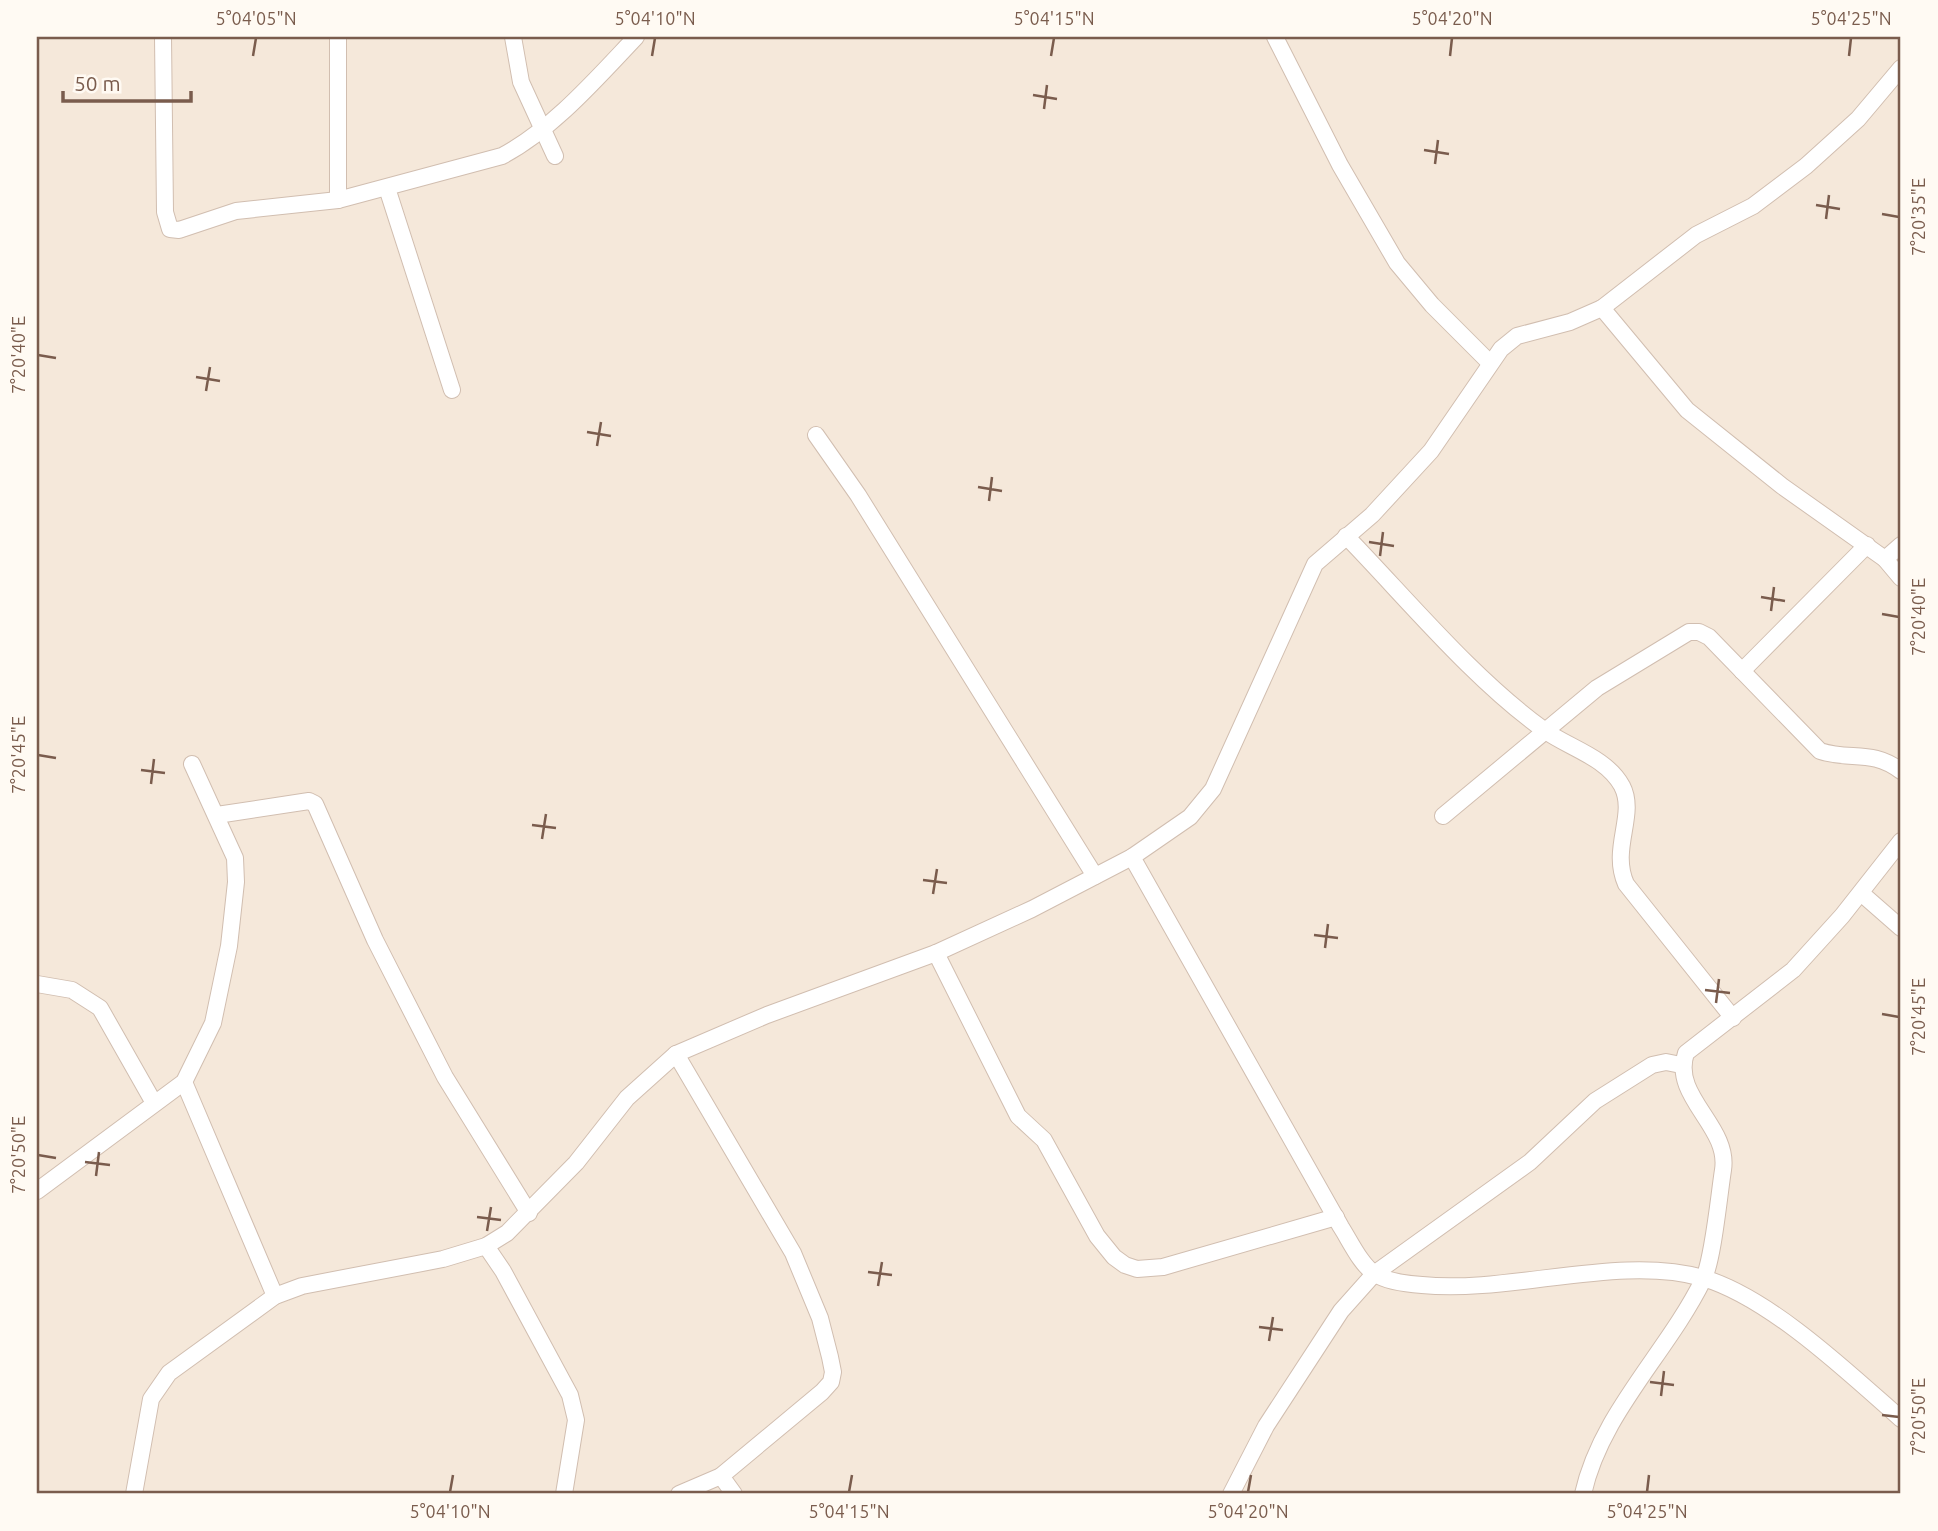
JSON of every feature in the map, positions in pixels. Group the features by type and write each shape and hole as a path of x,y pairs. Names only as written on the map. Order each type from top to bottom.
{"street":[{"path":"163,37 164,212 170,229 179,230 236,211 338,200 502,156 522,146 636,37"},
{"path":"338,37 338,200"},
{"path":"513,37 521,82 555,156"},
{"path":"1275,37 1340,164 1397,263 1432,305 1490,363"},
{"path":"134,1494 151,1399 159,1385 195,1353 275,1296 302,1286 443,1259 486,1246 529,1213 576,1163 627,1098 676,1054 766,1015 936,953 1132,857 1190,817 1213,789 1315,564 1372,515 1431,451 1501,349 1517,336 1570,322 1602,308 1696,235 1753,206 1806,166 1858,119 1901,68"},
{"path":"387,188 452,390"},
{"path":"1602,308 1686,410 1782,486 1885,559 1901,578"},
{"path":"816,435 858,495 1095,876"},
{"path":"1346,536 1487,682 1545,731 1592,758 1620,782 1627,796 1619,855 1619,869 1626,884 1733,1018"},
{"path":"1742,671 1867,545"},
{"path":"1885,559 1901,545"},
{"path":"1443,817 1597,688 1689,632 1699,632 1709,637 1820,751 1831,755 1872,756 1889,762 1901,771"},
{"path":"37,1191 184,1082 213,1023 230,933 235,858 192,764"},
{"path":"216,815 309,801 315,804 375,940 445,1077 529,1213"},
{"path":"1583,1494 1601,1444 1705,1278 1724,1153 1684,1080 1682,1065 1686,1053 1801,961 1861,893 1901,841"},
{"path":"1132,857 1336,1217 1374,1274 1400,1283 1445,1287 1637,1272 1675,1272 1705,1278 1754,1302 1775,1317 1851,1375 1901,1419"},
{"path":"1861,893 1901,928"},
{"path":"936,953 1018,1116 1044,1140 1097,1236 1114,1257 1125,1265 1137,1269 1163,1267 1336,1217"},
{"path":"37,984 72,990 100,1008 154,1103"},
{"path":"676,1054 759,1191 793,1253 820,1318 833,1372 831,1382 822,1392 721,1476 679,1494"},
{"path":"1231,1494 1266,1426 1341,1311 1374,1274 1520,1170 1595,1101 1652,1065 1666,1062 1682,1065"},
{"path":"184,1082 275,1296"},
{"path":"486,1246 503,1271 570,1395 576,1420 564,1494"},
{"path":"721,1476 734,1494"}],"shaded area":[{"path":"37,37 1901,37 1901,1494 37,1494"}]}
